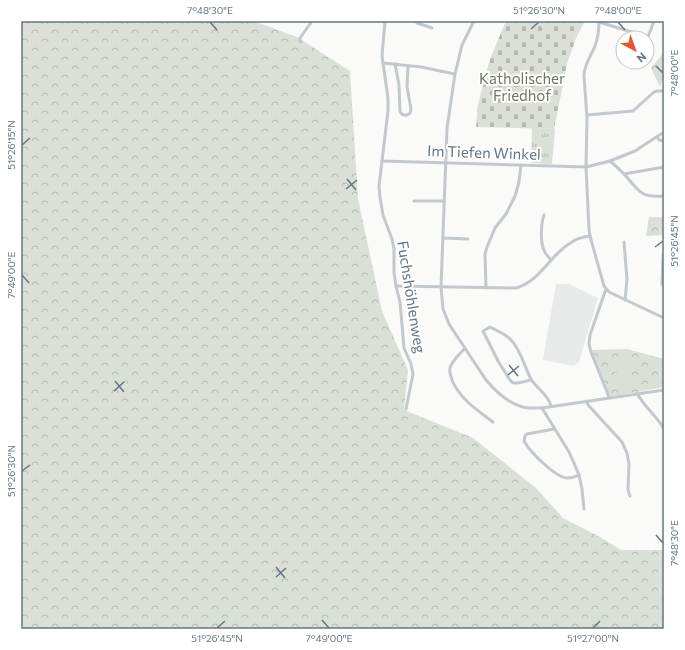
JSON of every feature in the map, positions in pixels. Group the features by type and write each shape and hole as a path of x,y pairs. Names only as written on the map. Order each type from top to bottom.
{"street":[{"path":"300,42 300,38 312,21"},
{"name":"Fuchshöhlenweg","path":"385,21 382,56 388,98 388,111 379,186 383,215 394,249 396,286 400,302 404,348 414,374 406,409"},
{"path":"474,21 462,45 455,74 447,128 441,300 445,316 449,324 491,386 502,396 514,403 528,408 542,408 664,390"},
{"path":"654,21 648,38 599,22 597,40 584,72 587,115 586,167 590,236 604,286 609,292 664,318"},
{"path":"417,23 425,23 432,28"},
{"path":"383,63 421,67 455,74"},
{"path":"395,64 399,85 400,112 403,115 410,113 411,109 406,87 408,66"},
{"path":"587,115 633,111 654,92 664,90"},
{"name":"Im Tiefen Winkel","path":"382,161 586,167 610,161 635,151 664,132"},
{"path":"656,137 659,140 664,141"},
{"path":"610,161 642,194 655,197 664,196"},
{"path":"486,288 487,247 494,228 506,214 515,196 522,166"},
{"path":"624,174 664,167"},
{"path":"414,201 444,201"},
{"path":"544,215 542,221 542,242 544,250 551,260"},
{"path":"396,286 516,288 524,285 538,275 562,249 572,241 590,236"},
{"path":"443,238 468,239"},
{"path":"624,242 627,279 625,300"},
{"path":"664,254 662,284 664,288"},
{"path":"606,289 590,335 589,344 609,397"},
{"path":"531,380 515,384 511,382 498,361 483,331 490,327 511,339 517,348 531,380 549,401 551,406"},
{"path":"465,348 451,365 450,375 457,390 465,400 493,422"},
{"path":"637,394 664,429"},
{"path":"586,401 622,442 627,453 629,464 628,490 630,496"},
{"path":"542,408 572,458 579,475 584,509"},
{"path":"554,430 527,434 524,441 542,462 560,476 567,478 579,475"}],"shaded area":[{"path":"556,284 569,284 598,298 579,362 574,366 543,360"}],"green space":[{"path":"21,21 253,21 297,37 350,71 358,199 382,311 408,370 404,410 473,438 536,488 563,518 600,537 621,550 664,550 664,629 21,629"},
{"name":"Katholischer Friedhof","path":"506,21 585,21 576,38 567,64 554,129 476,127 478,104 490,59"},
{"path":"664,52 664,75 660,87 652,70 655,70 655,63"},
{"path":"532,128 555,129 552,164 531,163"},
{"path":"649,217 664,217 664,235 646,236"},
{"path":"627,349 664,359 664,387 609,397 591,350"},
{"path":"627,361 629,369 614,372 612,364"},
{"path":"629,370 632,388 617,390 614,373"}]}
